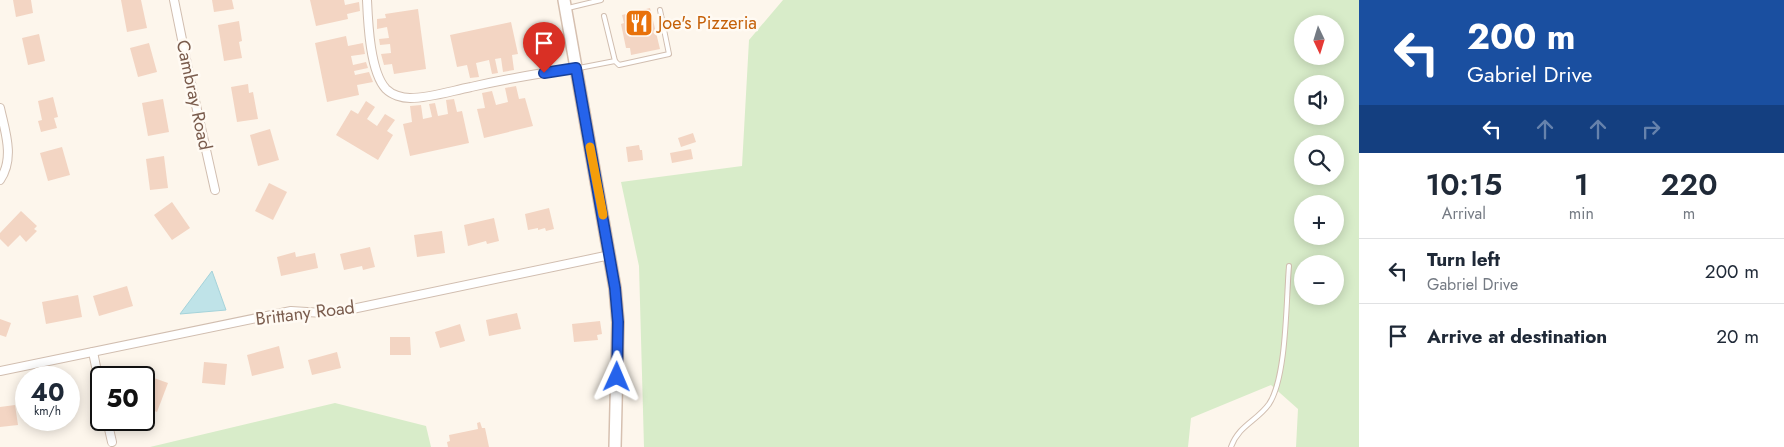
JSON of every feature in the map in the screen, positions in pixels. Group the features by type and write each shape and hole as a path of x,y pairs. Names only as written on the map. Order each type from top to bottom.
{"main road":[{"path":"565,4 610,255 618,322 615,447"}],"street":[{"name":"Cambray Road","path":"174,0 215,190"},
{"path":"367,0 371,46 376,67 386,88 397,96 418,98 528,75 576,68"},
{"path":"0,108 8,152 6,167 0,180"},
{"name":"Brittany Road","path":"0,371 292,311 338,312 610,255"},
{"path":"93,352 96,366"},
{"path":"110,431 112,442"}],"lane":[{"path":"565,4 601,0"},
{"path":"604,16 614,61 619,66 669,54 660,10"},
{"path":"576,68 614,61"},
{"path":"1231,447 1239,431 1270,403 1274,392 1283,358 1289,266"}],"green space":[{"path":"783,0 1359,0 1359,447 1296,447 1298,409 1271,385 1191,418 1188,447 644,447 639,266 621,182 742,166 749,40"},
{"path":"335,403 426,426 431,447 150,447"}],"water":[{"path":"212,271 226,310 180,314"}],"building":[{"path":"13,0 31,0 33,13 16,17"},
{"path":"121,0 141,0 147,28 127,32"},
{"path":"212,0 232,0 234,9 214,12"},
{"path":"310,0 344,0 345,5 359,2 360,11 347,14 348,19 316,26"},
{"path":"650,8 660,49 631,55 630,48 626,48 621,24 624,23 622,15"},
{"path":"418,9 426,69 394,74 392,64 384,65 381,54 391,53 390,44 380,45 379,39 389,38 387,27 377,29 377,19 386,18 385,14"},
{"path":"239,21 242,41 239,42 242,58 224,61 218,25"},
{"path":"511,22 518,54 512,55 514,70 503,72 501,58 495,59 498,73 492,74 489,60 476,63 479,77 470,78 467,65 457,67 450,35"},
{"path":"39,34 45,61 28,65 22,38"},
{"path":"346,36 348,46 363,43 365,54 351,56 353,65 366,62 368,68 354,71 355,75 369,72 373,82 357,85 359,95 327,102 315,43"},
{"path":"149,43 157,72 138,77 130,48"},
{"path":"248,84 249,93 253,92 258,119 237,122 231,87"},
{"path":"516,86 519,99 525,98 533,126 484,138 477,109 485,108 482,93 492,91 496,105 508,102 505,88"},
{"path":"53,97 58,117 54,118 57,128 41,132 38,121 42,120 38,101"},
{"path":"163,99 169,132 148,136 142,103"},
{"path":"454,99 457,112 462,111 469,143 410,156 403,124 412,122 410,106 421,105 423,119 432,117 429,104 435,103 438,116 448,114 446,100"},
{"path":"366,101 375,107 367,119 377,126 385,114 395,120 387,131 393,135 378,160 336,135 351,110 358,114"},
{"path":"270,129 279,160 258,166 250,135"},
{"path":"693,133 696,142 681,147 678,138"},
{"path":"639,145 640,150 642,150 643,160 628,162 626,147"},
{"path":"62,147 70,175 48,181 40,153"},
{"path":"691,149 693,159 672,163 670,153"},
{"path":"164,156 168,188 150,190 146,159"},
{"path":"269,183 287,192 273,220 255,211"},
{"path":"172,202 190,228 172,240 154,215"},
{"path":"549,208 554,229 546,231 545,228 528,230 525,214"},
{"path":"21,211 37,226 34,229 37,231 26,242 20,235 8,247 0,239 0,233"},
{"path":"494,218 499,241 487,244 486,241 468,246 464,225"},
{"path":"442,231 445,253 417,257 414,235"},
{"path":"370,247 375,267 363,270 362,266 344,270 340,254"},
{"path":"295,252 296,257 315,253 318,268 281,276 277,257"},
{"path":"127,286 133,306 99,316 93,296"},
{"path":"78,295 82,317 46,324 42,302"},
{"path":"517,313 521,329 489,336 486,320"},
{"path":"0,319 11,323 6,337 0,335"},
{"path":"600,321 602,334 597,335 598,340 574,342 572,324"},
{"path":"460,324 465,341 440,348 435,332"},
{"path":"390,337 410,337 411,355 390,355"},
{"path":"279,346 284,368 252,376 247,355"},
{"path":"337,352 341,368 312,375 308,360"},
{"path":"204,362 227,364 225,385 202,383"},
{"path":"155,378 168,383 157,412 155,411"},
{"path":"15,405 15,425 0,427 0,407"},
{"path":"480,422 482,428 485,428 489,447 448,447 449,435 478,429 477,423"}],"slow traffic":[{"path":"590,147 603,215"}],"place":[{"name":"Joe's Pizzeria","path":"639,23"}],"route":[{"path":"544,73 576,68 615,288 618,322 617,377"}]}
